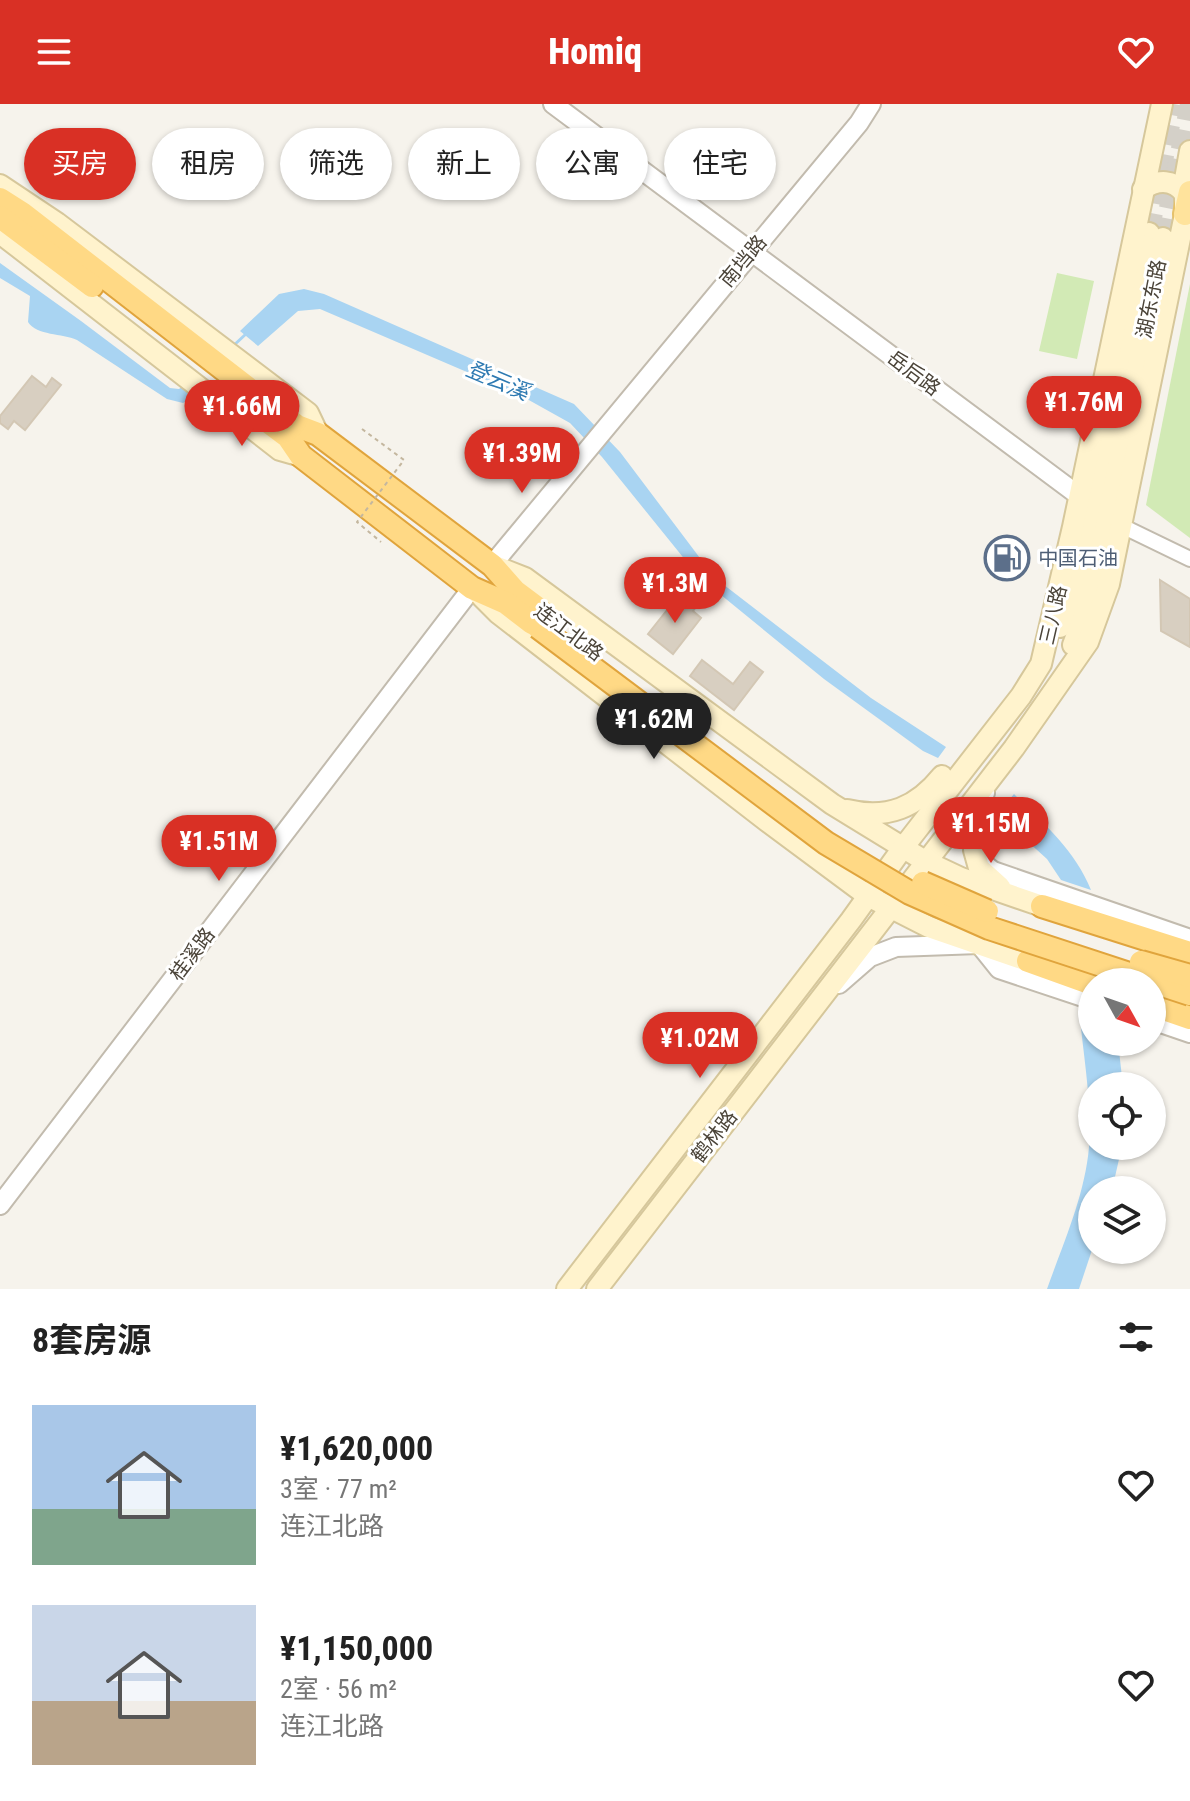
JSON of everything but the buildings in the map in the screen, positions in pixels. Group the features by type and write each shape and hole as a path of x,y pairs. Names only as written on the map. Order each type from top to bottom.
{"highway":[{"name":"连江北路","path":"0,199 22,213 245,394 288,437 301,456 472,588 542,621 824,824 896,869 994,914 1190,976"},
{"name":"连江北路","path":"0,217 245,394 297,426 318,434 492,565 542,621 826,843 910,893 989,928 1190,994"},
{"path":"1041,900 1190,953"},
{"path":"1028,961 1078,986"},
{"path":"1166,1010 1190,1018"}],"main road":[{"name":"三八路","path":"567,1289 995,729 1041,664 1162,104"},
{"name":"三八路","path":"890,907 996,771 1088,642 1097,622 1122,526 1187,200 1186,166 1190,151"},
{"path":"1143,189 1166,182 1177,185 1187,200"},
{"path":"0,185 57,223 308,413 318,434"},
{"path":"0,233 280,450 301,456"},
{"name":"湖东东路","path":"1041,664 1068,612 1078,579 1156,235 1095,575 1082,623 1057,686"},
{"path":"492,565 525,578 832,804 902,849 961,878 1041,900"},
{"path":"472,588 498,613 868,896 929,927 1028,961"},
{"path":"832,804 857,812 880,813 913,804 927,795 967,746 995,729"},
{"path":"974,850 979,868 993,883 1041,900"},
{"name":"鹤林路","path":"597,1289 890,907"}],"street":[{"name":"岳后路","path":"553,104 1078,495"},
{"name":"南垱路","path":"492,565 859,123 871,104"},
{"path":"1122,526 1190,559"},
{"name":"桂溪路","path":"0,1205 472,588"},
{"path":"996,771 974,819 971,835 979,860 1041,900 1094,907 1190,939"},
{"path":"816,1004 870,957 904,945 938,947 979,944 999,969 1078,987"},
{"path":"1166,1025 1190,1033"}],"path":[{"path":"362,429 404,460 357,522 381,542"}],"green space":[{"path":"1057,273 1094,281 1077,359 1039,351"},
{"path":"1190,284 1190,538 1146,505"}],"water":[{"path":"0,263 170,388 179,389 187,383 195,396 183,403 167,399 77,340 32,327 28,322 30,296 0,278"},
{"path":"304,289 324,294 574,404 620,452 715,578 871,698 946,747 938,758 923,751 824,679 699,577 602,457 570,423 518,394 320,309 298,311 258,346 240,331 279,294"},
{"path":"1014,794 1068,850 1091,890 1061,880 1047,859 997,814"},
{"path":"1084,1056 1120,1056 1121,1072 1086,1072"},
{"path":"1088,1160 1119,1160 1115,1176 1084,1176"},
{"path":"1078,1201 1078,1264 1087,1264 1079,1289 1047,1289"}],"waterway":[{"name":"登云溪","path":"232,347 247,333"}],"tunnel":[{"path":"1149,233 1174,104"},
{"path":"1163,238 1190,104"}],"place":[{"name":"中国石油","path":"1007,558"}]}
